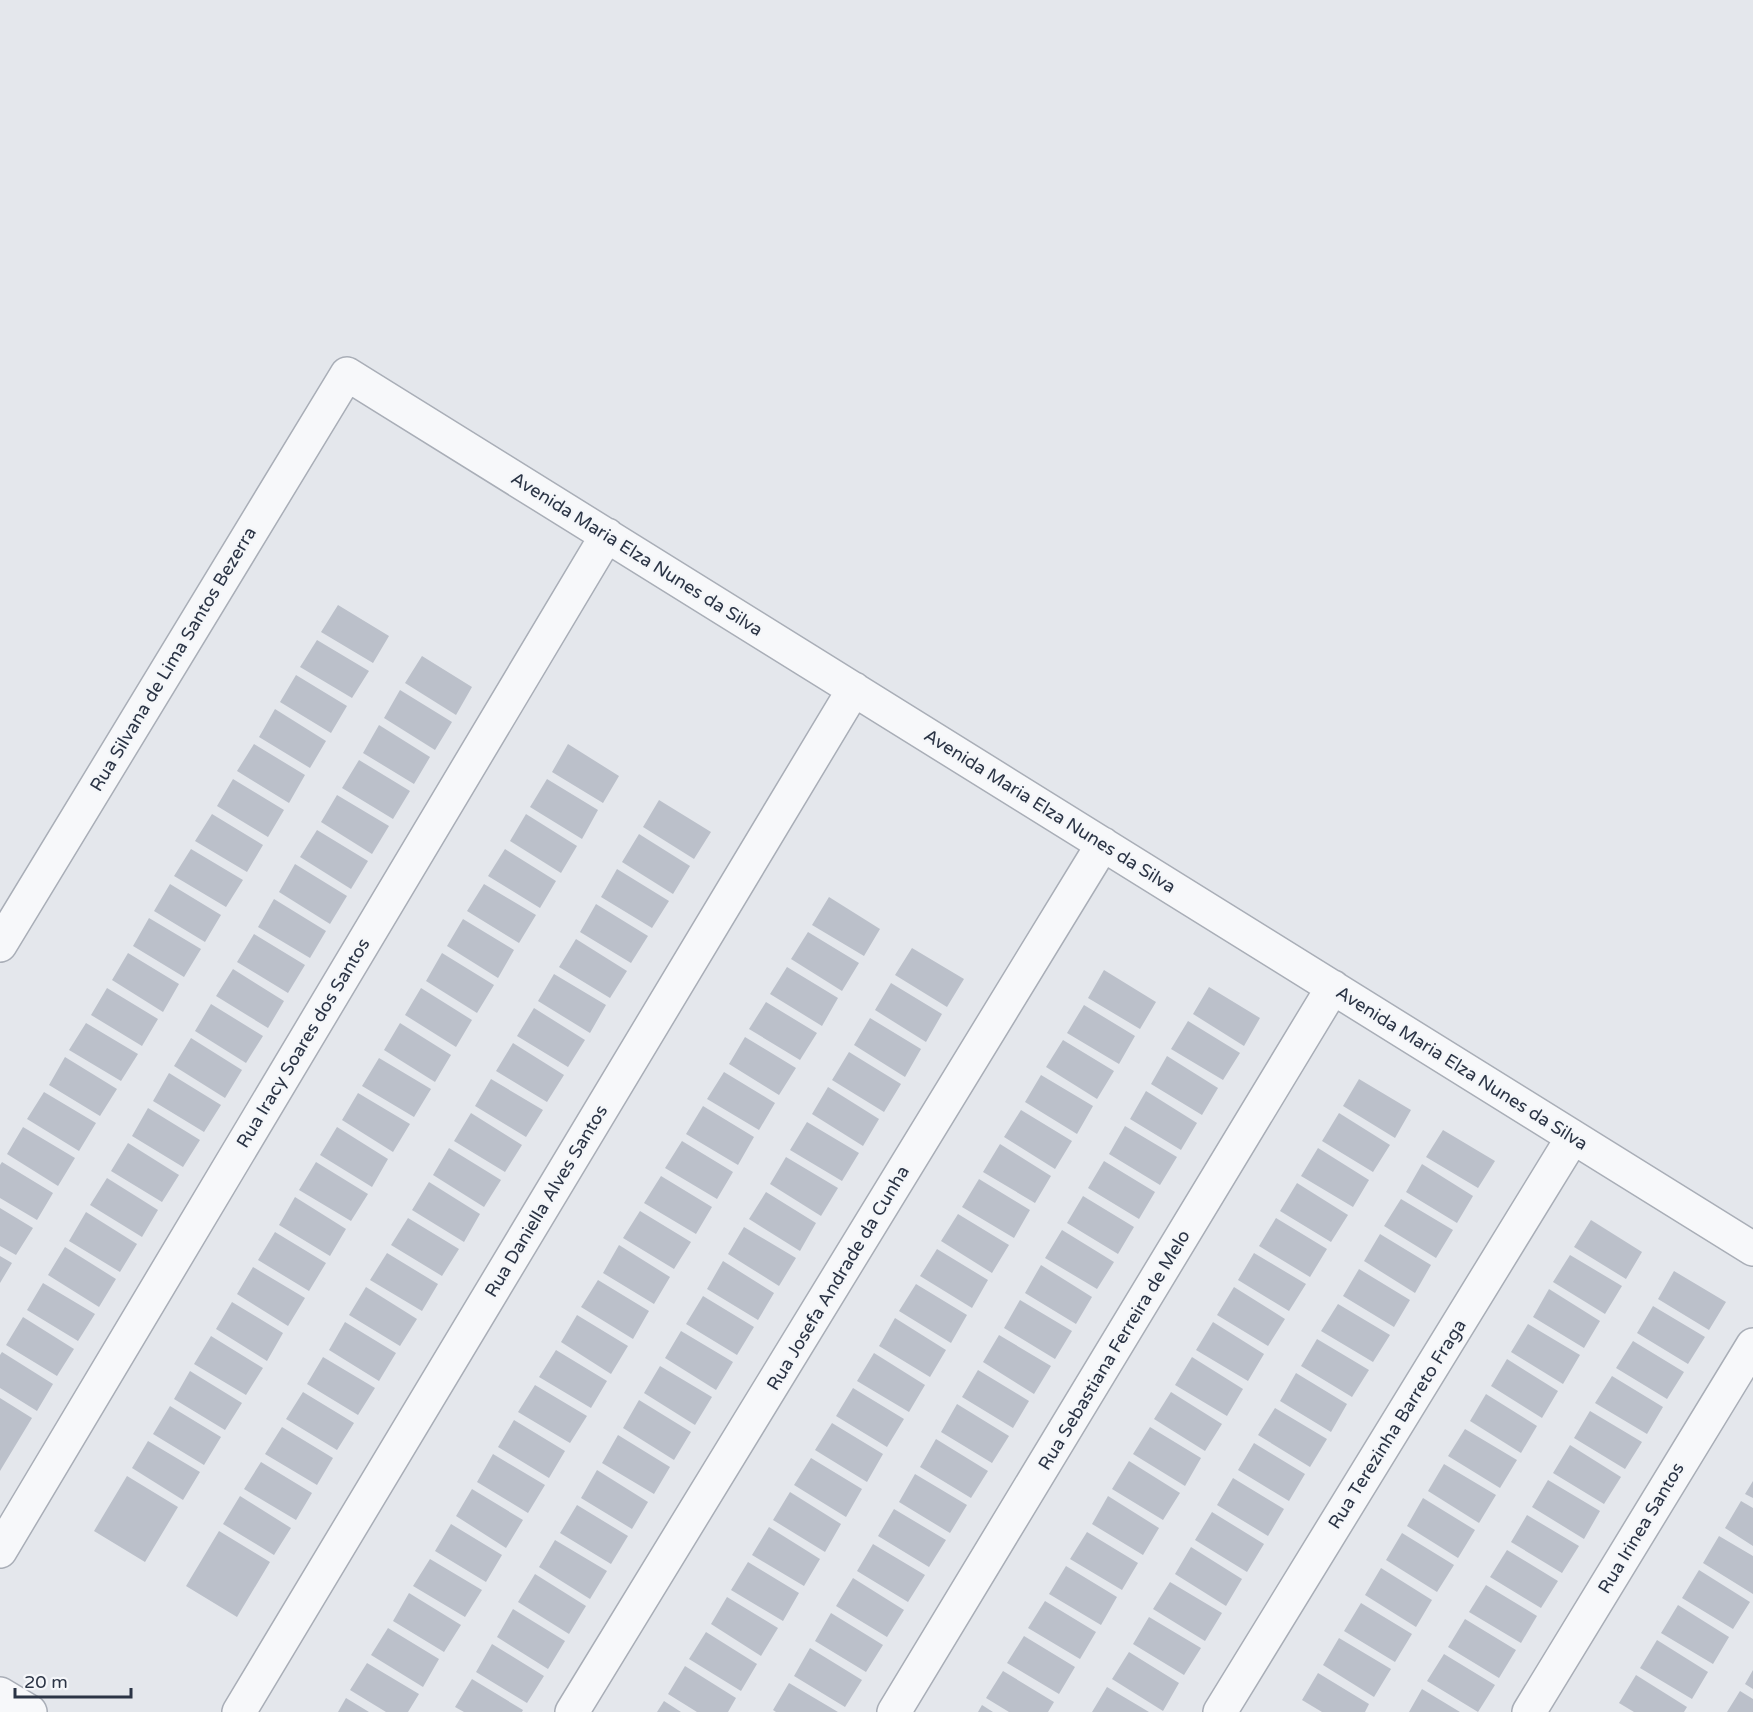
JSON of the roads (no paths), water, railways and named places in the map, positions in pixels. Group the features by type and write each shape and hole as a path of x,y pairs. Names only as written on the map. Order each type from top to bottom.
{"street":[{"name":"Avenida Maria Elza Nunes da Silva","path":"347,374 1753,1249"},
{"name":"Rua Silvana de Lima Santos Bezerra","path":"0,945 347,374"},
{"name":"Rua Iracy Soares dos Santos","path":"0,1551 607,535"},
{"name":"Rua Daniella Alves Santos","path":"238,1712 854,689"},
{"name":"Rua Josefa Andrade da Cunha","path":"572,1712 1103,844"},
{"name":"Rua Sebastiana Ferreira de Melo","path":"894,1712 1333,987"},
{"name":"Rua Terezinha Barreto Fraga","path":"1220,1712 1573,1137"},
{"name":"Rua Irinea Santos","path":"1529,1712 1753,1345"},
{"path":"0,1694 30,1712"}]}
